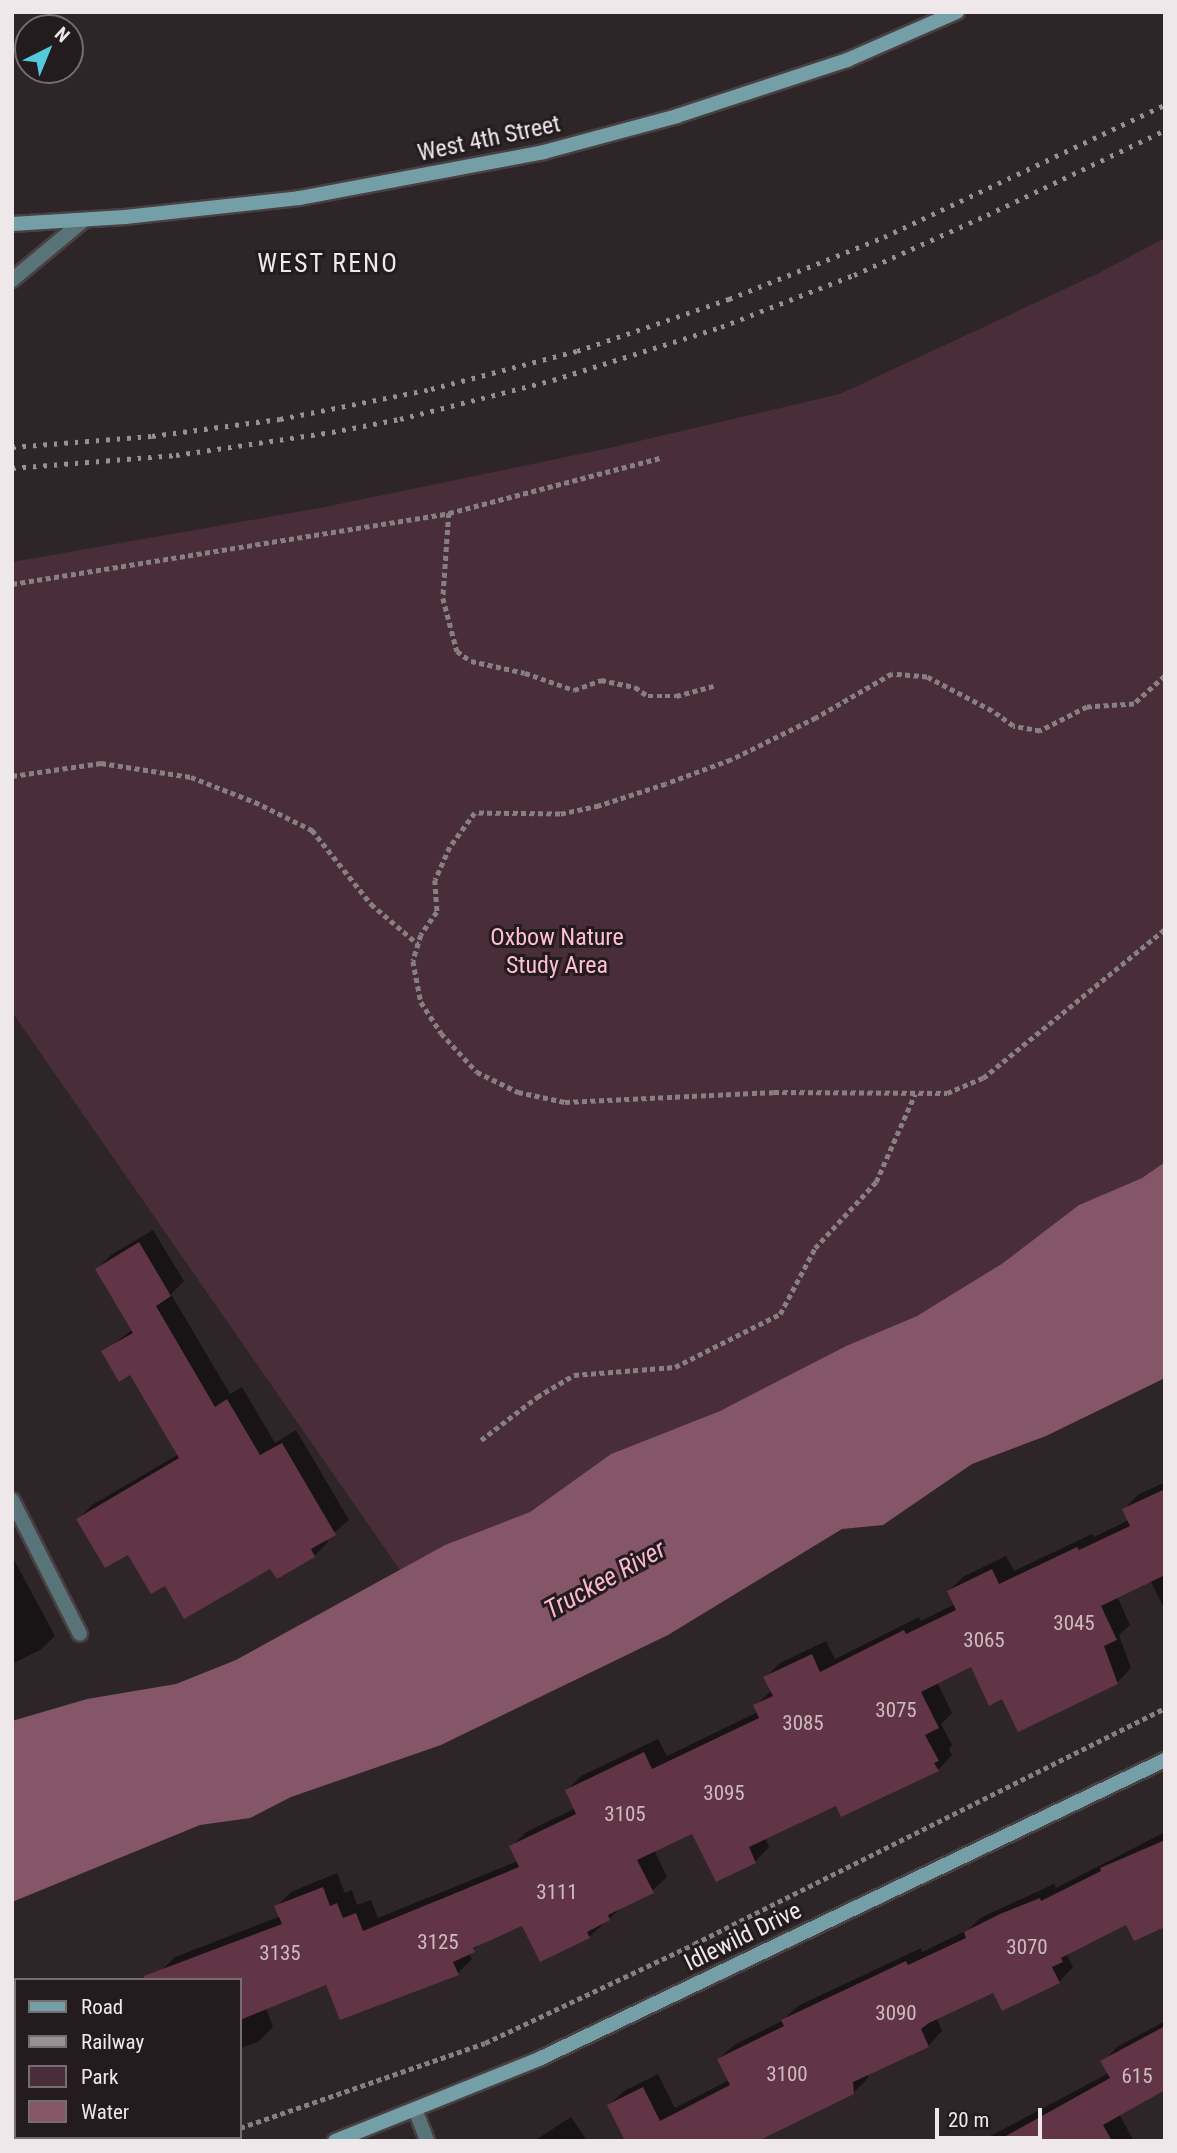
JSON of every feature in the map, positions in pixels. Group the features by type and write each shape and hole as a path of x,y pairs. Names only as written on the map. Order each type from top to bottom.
{"main road":[{"name":"West 4th Street","path":"12,224 84,220 299,198 544,152 677,116 847,60 957,12"},
{"name":"Idlewild Drive","path":"335,2141 541,2058 1165,1760"}],"street":[{"path":"12,280 84,220"},
{"path":"12,1500 80,1634"},
{"path":"415,2109 427,2141"}],"path":[{"path":"12,584 449,513 660,458"},
{"path":"449,513 443,598 457,651 471,661 525,673 574,690 601,680 635,687 648,696 676,696 715,686"},
{"path":"1165,676 1134,704 1087,707 1040,731 1013,726 984,706 927,677 892,674 816,718 731,760 666,784 599,806 560,814 475,813 450,847 435,880 437,912 418,944 413,961 421,1002 440,1033 477,1072 518,1093 565,1102 774,1092 947,1093 983,1078 1165,929"},
{"path":"12,776 102,763 191,777 254,802 312,830 371,904 418,944"},
{"path":"481,1440 537,1397 574,1375 675,1367 780,1314 815,1248 876,1182 915,1094"},
{"path":"242,2126 485,2043 694,1944 1165,1708"}],"green space":[{"name":"Oxbow Nature Study Area","path":"1165,238 1165,1162 1142,1178 1079,1205 1003,1263 917,1316 846,1346 720,1411 611,1454 530,1512 445,1545 400,1570 12,1012 12,562 320,508 605,449 840,394 1097,274"}],"water":[{"name":"Truckee River","path":"1165,1162 1165,1378 1046,1436 972,1464 883,1525 842,1529 668,1635 441,1745 291,1797 250,1818 200,1825 12,1902 12,1721 87,1699 176,1684 236,1660 445,1545 530,1512 611,1454 720,1411 846,1346 917,1316 1003,1263 1079,1205 1142,1178"}],"building":[{"path":"139,1242 171,1296 156,1306 215,1407 227,1399 260,1455 282,1443 336,1535 311,1549 315,1557 277,1579 270,1569 184,1619 165,1586 151,1594 128,1555 105,1568 76,1519 179,1458 130,1375 119,1382 101,1351 133,1333 95,1269"},
{"path":"1165,1489 1165,1575 1101,1606 1117,1640 1104,1646 1118,1684 1018,1732 1002,1699 989,1706 971,1667 921,1692 939,1728 925,1735 939,1761 934,1763 939,1771 841,1817 836,1806 749,1847 756,1863 716,1882 692,1834 637,1860 654,1893 608,1915 610,1920 587,1932 590,1938 540,1962 522,1926 473,1948 475,1952 453,1962 459,1975 340,2020 326,1985 242,2019 242,1978 144,1978 282,1924 274,1906 323,1887 330,1906 337,1903 343,1918 356,1913 363,1931 519,1867 509,1846 576,1814 565,1790 644,1752 652,1769 759,1718 753,1705 773,1696 763,1677 812,1654 820,1672 904,1630 906,1634 956,1610 947,1591 992,1569 999,1584 1077,1547 1079,1550 1130,1526 1122,1509"},
{"path":"1165,1840 1165,1927 1134,1941 1126,1925 1061,1958 1063,1962 1052,1967 1060,1983 1002,2011 993,1993 929,2023 921,2029 929,2047 853,2082 854,2094 758,2141 621,2141 624,2139 607,2105 643,2087 660,2121 730,2085 717,2059 784,2026 781,2020 906,1961 908,1965 966,1938 964,1932 1000,1914 1040,1898 1041,1901 1101,1871 1100,1868"},
{"path":"1165,2026 1165,2090 1103,2125 1112,2141 997,2141 1110,2078 1100,2061"}],"railway":[{"path":"12,447 152,436 280,419 431,389 577,351 729,299 884,237 1165,105"},
{"path":"12,468 176,455 332,432 400,419 553,380 721,327 854,275 1165,130"}],"district":[{"name":"WEST RENO","path":"328,264"}]}
